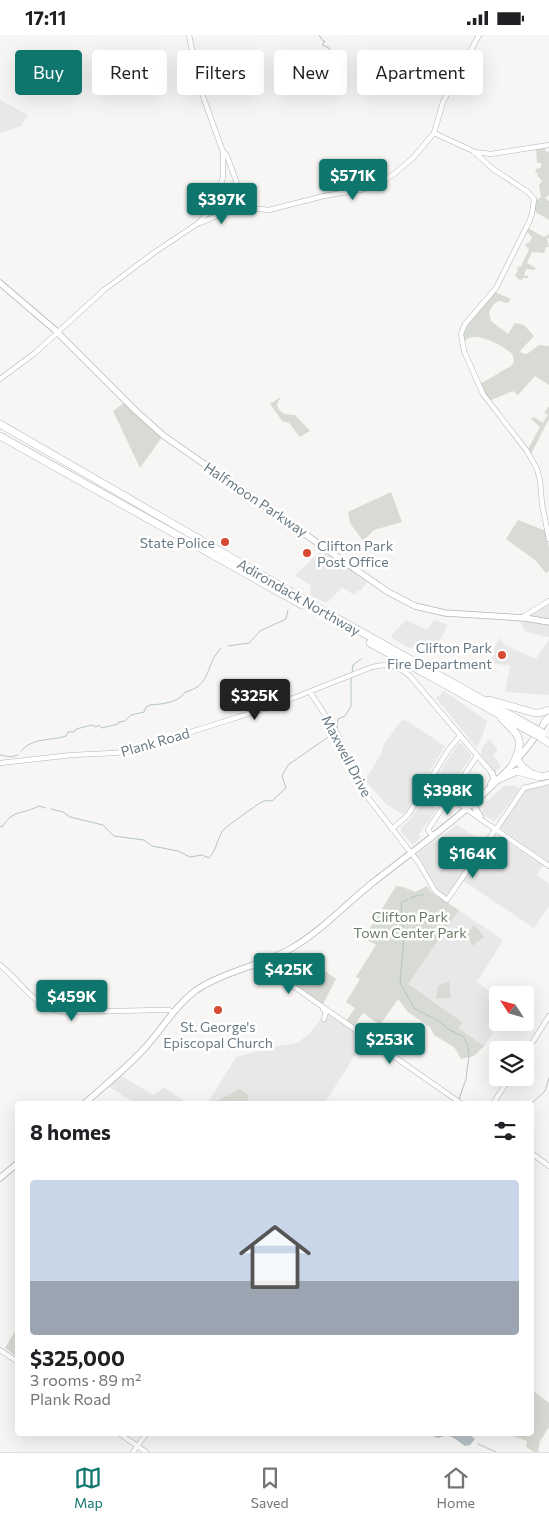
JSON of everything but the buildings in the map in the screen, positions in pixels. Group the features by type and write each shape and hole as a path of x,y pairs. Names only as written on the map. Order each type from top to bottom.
{"highway":[{"name":"Adirondack Northway","path":"0,424 546,738"},
{"name":"Adirondack Northway","path":"0,437 492,711 531,729"},
{"path":"158,515 176,524 189,527"},
{"path":"279,581 322,610"},
{"path":"468,692 535,713 544,712 549,709"},
{"path":"492,711 519,736 520,746 516,760"},
{"path":"516,760 535,773 549,774"},
{"path":"516,760 526,769 540,777"},
{"path":"502,776 517,771 540,777 549,774"}],"main road":[{"name":"Halfmoon Parkway","path":"0,283 58,333 154,428 388,592 415,606 451,614 532,619 549,623"},
{"path":"531,612 530,616 532,619"},
{"path":"87,1101 143,1050 187,997 205,985 272,957 302,941 433,837 502,776 548,718"},
{"path":"492,773 502,776"},
{"path":"489,788 494,779 492,773"},
{"path":"461,802 467,803 480,796"},
{"path":"480,796 475,808 480,816"},
{"path":"0,1178 15,1166"}],"street":[{"path":"189,35 200,88 223,152 224,171 220,189 213,205 199,223"},
{"path":"0,379 35,353 110,285 199,223 238,207 269,210 324,196 371,187 387,179 403,167 434,133 443,102 479,35"},
{"path":"434,133 473,151 491,154 549,145"},
{"path":"473,151 493,169 528,192 534,199 529,222 500,281 465,324 461,334 464,351 484,395 520,442 537,469 549,539"},
{"path":"223,152 227,156 244,200 243,207"},
{"path":"521,618 549,601"},
{"name":"Plank Road","path":"0,763 134,750 273,706 366,668 380,665 393,666 410,676 492,773"},
{"name":"Maxwell Drive","path":"312,691 339,737 360,786 411,853 434,891 447,900 484,847 493,827"},
{"path":"392,829 408,815 449,749 460,735"},
{"path":"433,837 428,831 429,827 477,756"},
{"path":"430,781 549,865"},
{"path":"493,827 501,821 524,788 549,782"},
{"path":"450,795 493,827"},
{"path":"272,957 277,969 286,981 458,1101"},
{"path":"0,965 29,994 54,1011 169,1010 173,1013"},
{"path":"314,1001 325,1011 324,1019"},
{"path":"533,1041 549,1016"},
{"path":"495,1101 504,1086"},
{"path":"534,1155 549,1166"},
{"path":"0,1350 15,1360"},
{"path":"123,1436 146,1452"},
{"path":"133,1452 144,1436"}],"shaded area":[{"path":"0,100 28,115 21,126 0,133"},
{"path":"323,549 368,581 360,591 358,590 354,595 342,587 326,603 310,595 311,586 295,575"},
{"path":"549,602 549,637 526,632 519,621"},
{"path":"406,620 427,630 434,620 448,625 439,641 409,648 392,638 391,635"},
{"path":"499,638 505,645 536,659 549,639 549,695 505,692 510,666 492,663 495,646"},
{"path":"444,691 487,721 481,740 476,747 436,698"},
{"path":"402,720 407,721 445,746 404,815 386,804 365,780 381,754 384,744"},
{"path":"488,740 497,748 493,755 501,766 495,772 481,754 482,748"},
{"path":"461,743 471,757 448,789 435,779 458,744"},
{"path":"549,784 549,863 499,827 524,789"},
{"path":"515,785 520,789 497,819 493,821 483,815 486,802 504,786"},
{"path":"423,800 437,809 419,834 421,837 413,845 401,832 401,828 411,819"},
{"path":"457,825 484,842 445,898 437,892 414,856"},
{"path":"494,833 543,865 537,875 549,884 549,906 534,928 462,880"},
{"path":"459,910 503,940 477,982 489,991 489,1031 493,1031 484,1046 459,1027 462,1023 407,984"},
{"path":"326,1012 366,1038 326,1101 209,1101 236,1057 272,1047 297,1043 309,1034"},
{"path":"120,1075 154,1095 164,1087 184,1101 131,1101 108,1086"},
{"path":"449,1436 471,1436 475,1439 470,1445 465,1446"}],"green space":[{"path":"545,147 545,151 549,152 549,195 545,198 549,201 549,220 534,211 536,201 541,197 539,185 542,181 537,175 538,173 535,172 541,166 541,163 537,163 536,149"},
{"path":"528,228 544,237 549,234 547,239 549,247 546,247 544,253 532,252 527,263 536,268 534,270 526,269 524,275 528,276 528,278 523,278 522,280 518,279 515,275 518,271 517,268 521,266 529,250 525,244 530,242 532,237 526,231"},
{"path":"495,292 511,299 508,303 499,301 494,304 489,312 491,321 508,334 515,323 524,325 534,336 520,351 522,353 527,354 539,345 549,346 549,385 535,376 518,395 513,391 489,401 480,384 511,366 514,362 513,355 483,338 472,337 463,343 463,336 468,322 473,315"},
{"path":"281,397 277,404 279,410 286,414 295,415 310,431 300,437 289,423 282,421 270,404"},
{"path":"124,403 162,437 140,468 113,411"},
{"path":"549,406 549,419 531,454 528,449 540,427 531,419 534,417 543,423 548,414 544,413"},
{"path":"391,492 402,522 374,530 363,541 350,523 348,512"},
{"path":"518,520 546,531 549,548 549,571 546,573 535,560 506,539"},
{"name":"Clifton Park Town Center Park","path":"396,886 415,892 427,886 432,893 459,910 408,984 462,1022 459,1028 484,1046 474,1056 461,1059 454,1047 434,1035 430,1027 408,1012 398,999 380,1025 363,1013 354,1026 346,1021 355,1008 346,1002 360,979 356,977 376,945 364,938"},
{"path":"474,925 484,937 472,946 468,934"},
{"path":"306,957 336,979 323,1004 290,982 283,975"},
{"path":"449,981 451,997 436,999 438,986"},
{"path":"240,1089 248,1095 248,1101 217,1101"},
{"path":"15,1331 15,1356 5,1348"},
{"path":"534,1391 549,1403 549,1427 540,1441 538,1452 534,1452 526,1447 527,1441 513,1436 534,1436"}],"waterway":[{"path":"319,35 325,41 322,45 330,50"},
{"path":"228,646 249,643 260,631 286,619 288,610"},
{"path":"21,751 31,743 60,738 66,736 68,732 74,732 76,729 92,725 96,727 99,725 102,728 118,724 125,721 131,715 144,712 146,707 150,705 179,699 185,692 200,685 221,648"},
{"path":"352,673 353,665 361,659"},
{"path":"337,729 338,719 345,716 351,706 351,677"},
{"path":"51,809 63,812 70,817 103,825 114,836 144,840 152,846 178,851 190,857 202,855 209,858 223,830 261,802 272,801 286,788 282,776 288,765 334,733"},
{"path":"0,755 11,757 18,755"},
{"path":"0,826 2,827 10,817 18,813 39,806 46,808"},
{"path":"411,898 423,895"},
{"path":"408,900 401,904 404,937 400,983 415,1009 464,1037 468,1046"},
{"path":"468,1048 469,1053"},
{"path":"459,1099 466,1079 469,1055"},
{"path":"534,1101 545,1091 549,1078"},
{"path":"478,1444 496,1452"}],"place":[{"name":"State Police","path":"225,542"},
{"name":"Clifton Park Post Office","path":"307,553"},
{"name":"Clifton Park Fire Department","path":"502,655"},
{"name":"St. George's Episcopal Church","path":"218,1010"}]}
